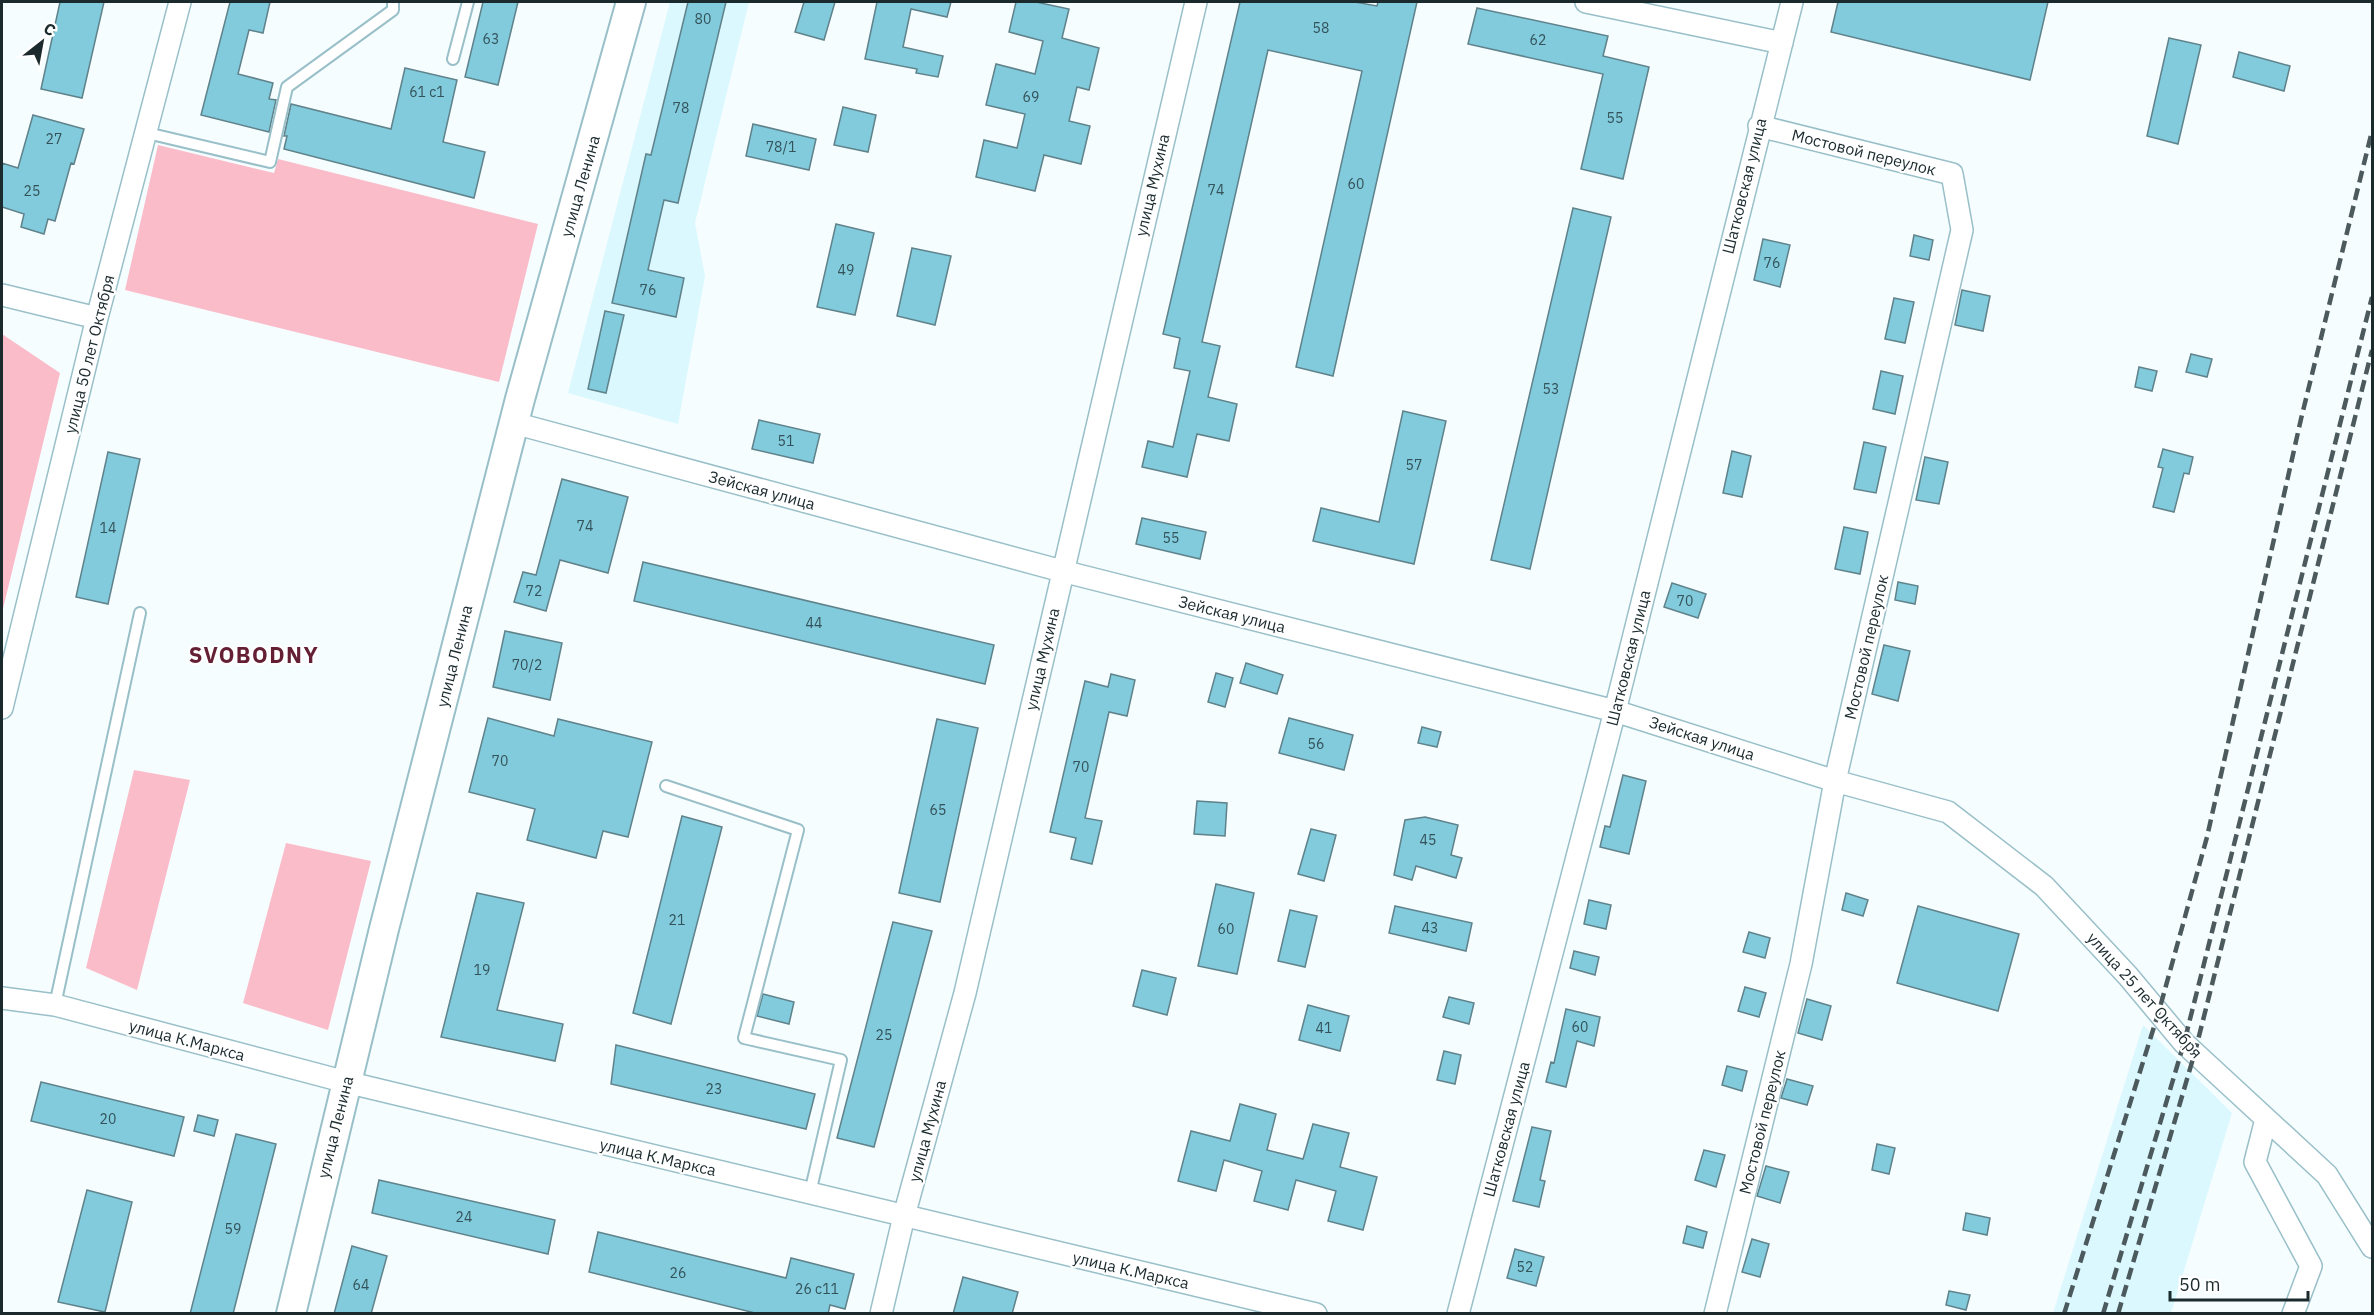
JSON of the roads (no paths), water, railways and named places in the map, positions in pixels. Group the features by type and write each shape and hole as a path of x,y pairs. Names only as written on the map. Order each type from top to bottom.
{"main road":[{"name":"улица Ленина","path":"291,1314 346,1082 514,423 631,2"}],"street":[{"name":"улица 50 лет Октября","path":"2,708 97,318 180,2"},
{"name":"улица Мухина","path":"881,1314 904,1216 968,981 1196,2"},
{"path":"1586,2 1782,44"},
{"name":"Шатковская улица","path":"1458,1314 1615,711 1759,126 1792,2"},
{"name":"Мостовой переулок","path":"1714,1314 1801,964 1835,781 1962,230 1952,174 1759,126"},
{"path":"2,295 97,318"},
{"name":"Зейская улица","path":"514,423 1062,571 1615,711 1835,781 1948,812"},
{"name":"улица 25 лет Октября","path":"1948,812 2044,886 2128,976 2184,1043 2326,1175 2373,1246"},
{"name":"улица К.Маркса","path":"2,998 55,1005 346,1082 1316,1314"},
{"path":"2266,1119 2255,1162 2311,1266 2293,1314"}],"lane":[{"path":"147,133 270,162 287,87 393,10 393,2"},
{"path":"453,58 468,2"},
{"path":"55,1005 140,613"},
{"path":"666,786 798,830 744,1038 841,1060 810,1193"}],"railway":[{"path":"2064,1314 2159,1011 2207,837 2301,419 2372,131"},
{"path":"2103,1314 2184,1043 2372,297"},
{"path":"2118,1314 2195,1052 2372,350"}],"district":[{"name":"SVOBODNY","path":"254,655"}]}
